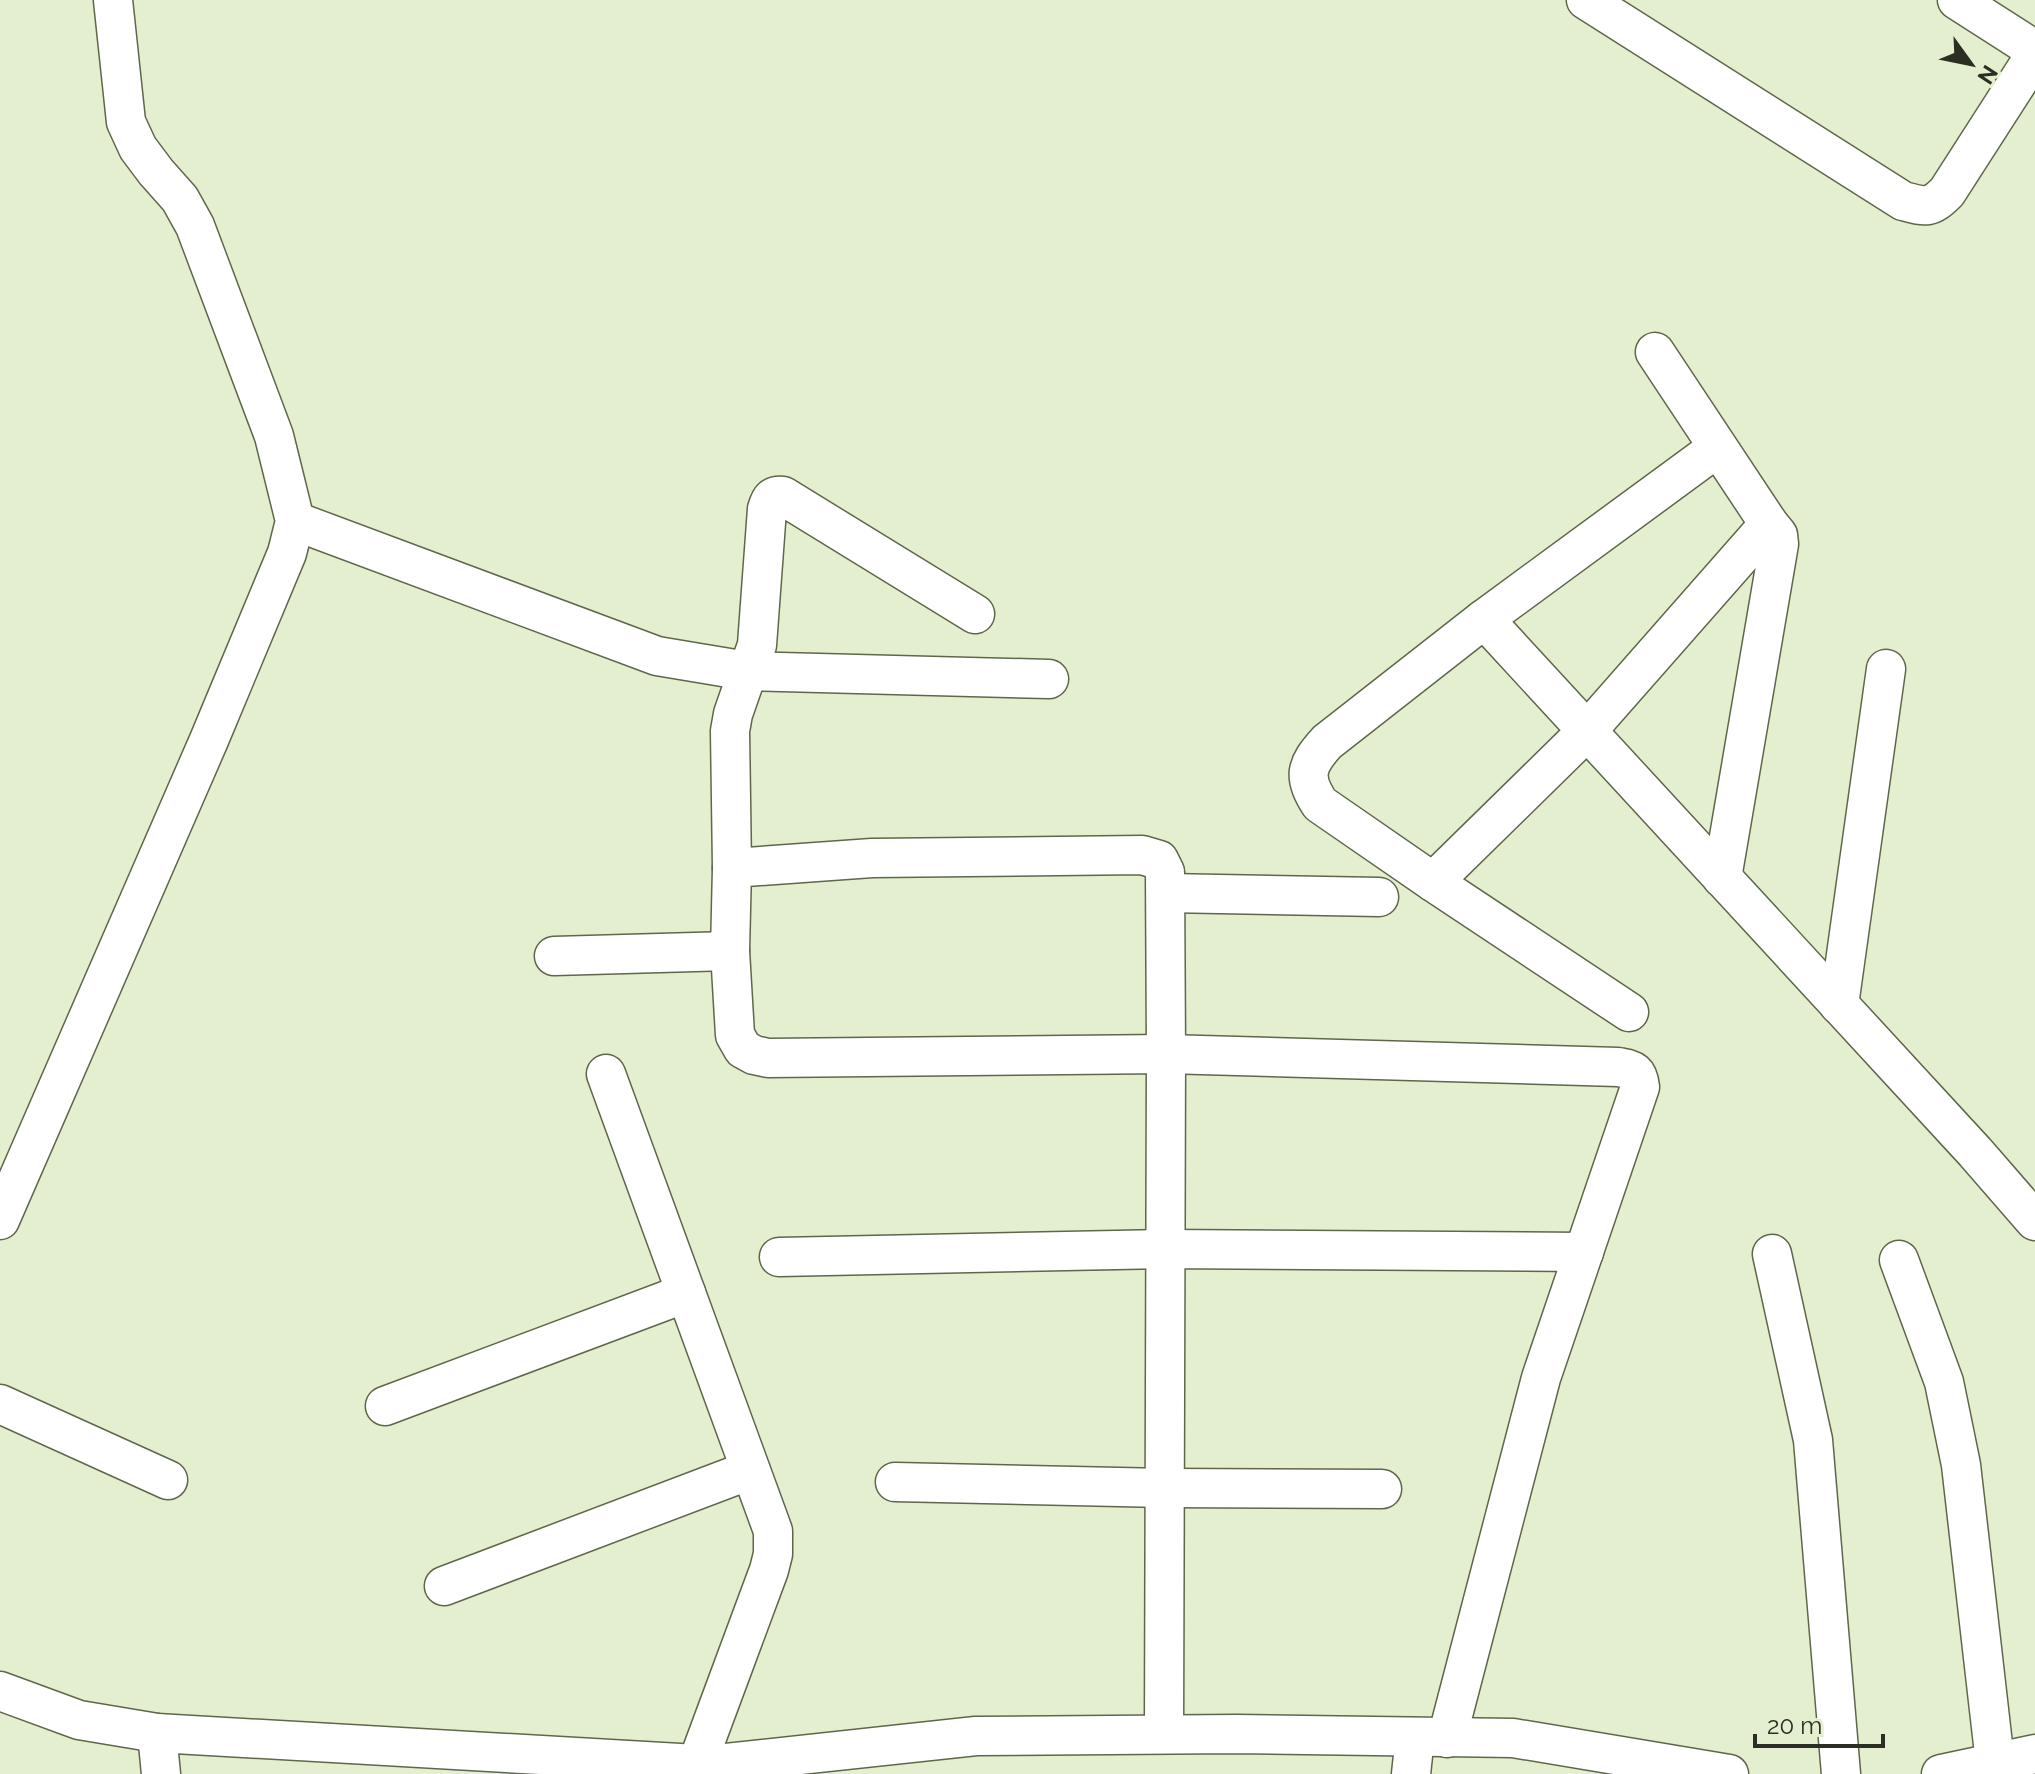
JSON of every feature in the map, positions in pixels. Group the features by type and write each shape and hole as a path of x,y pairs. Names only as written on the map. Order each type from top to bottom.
{"street":[{"path":"3,1207 209,740 287,553 295,521 274,436 195,226 131,135 126,122 113,0"},
{"path":"1586,0 1903,201 1924,207 1936,203 1947,192 2035,52 1957,0"},
{"path":"1655,352 1778,535 1779,544 1722,878"},
{"path":"1629,1012 1320,804 1310,789 1308,769 1327,742 1484,619 1717,448"},
{"path":"975,614 783,496 771,498 767,509 757,645 730,731 730,951 735,1035 743,1049 768,1058 1166,1054 1618,1067 1634,1071 1639,1076 1640,1087 1541,1378 1431,1738 1411,1774"},
{"path":"295,521 657,656 747,671 1049,679"},
{"path":"1433,882 1587,731 1769,524"},
{"path":"1484,619 2035,1221"},
{"path":"1839,1005 1886,669"},
{"path":"732,868 872,858 1142,855 1159,860 1165,872 1164,1734"},
{"path":"1166,893 1379,897"},
{"path":"554,956 730,951"},
{"path":"606,1074 773,1531 769,1570 697,1764"},
{"path":"779,1257 1165,1249 1584,1252"},
{"path":"1772,1254 1813,1440 1841,1774"},
{"path":"1899,1260 1944,1382 1961,1465 1995,1762"},
{"path":"385,1406 686,1293"},
{"path":"0,1404 168,1480"},
{"path":"444,1586 750,1470"},
{"path":"895,1482 1382,1489"},
{"path":"0,1691 79,1720 157,1733 697,1764 976,1736 1164,1734 1513,1738 1729,1774"},
{"path":"157,1733 161,1774"},
{"path":"1941,1774 2035,1754"}]}
